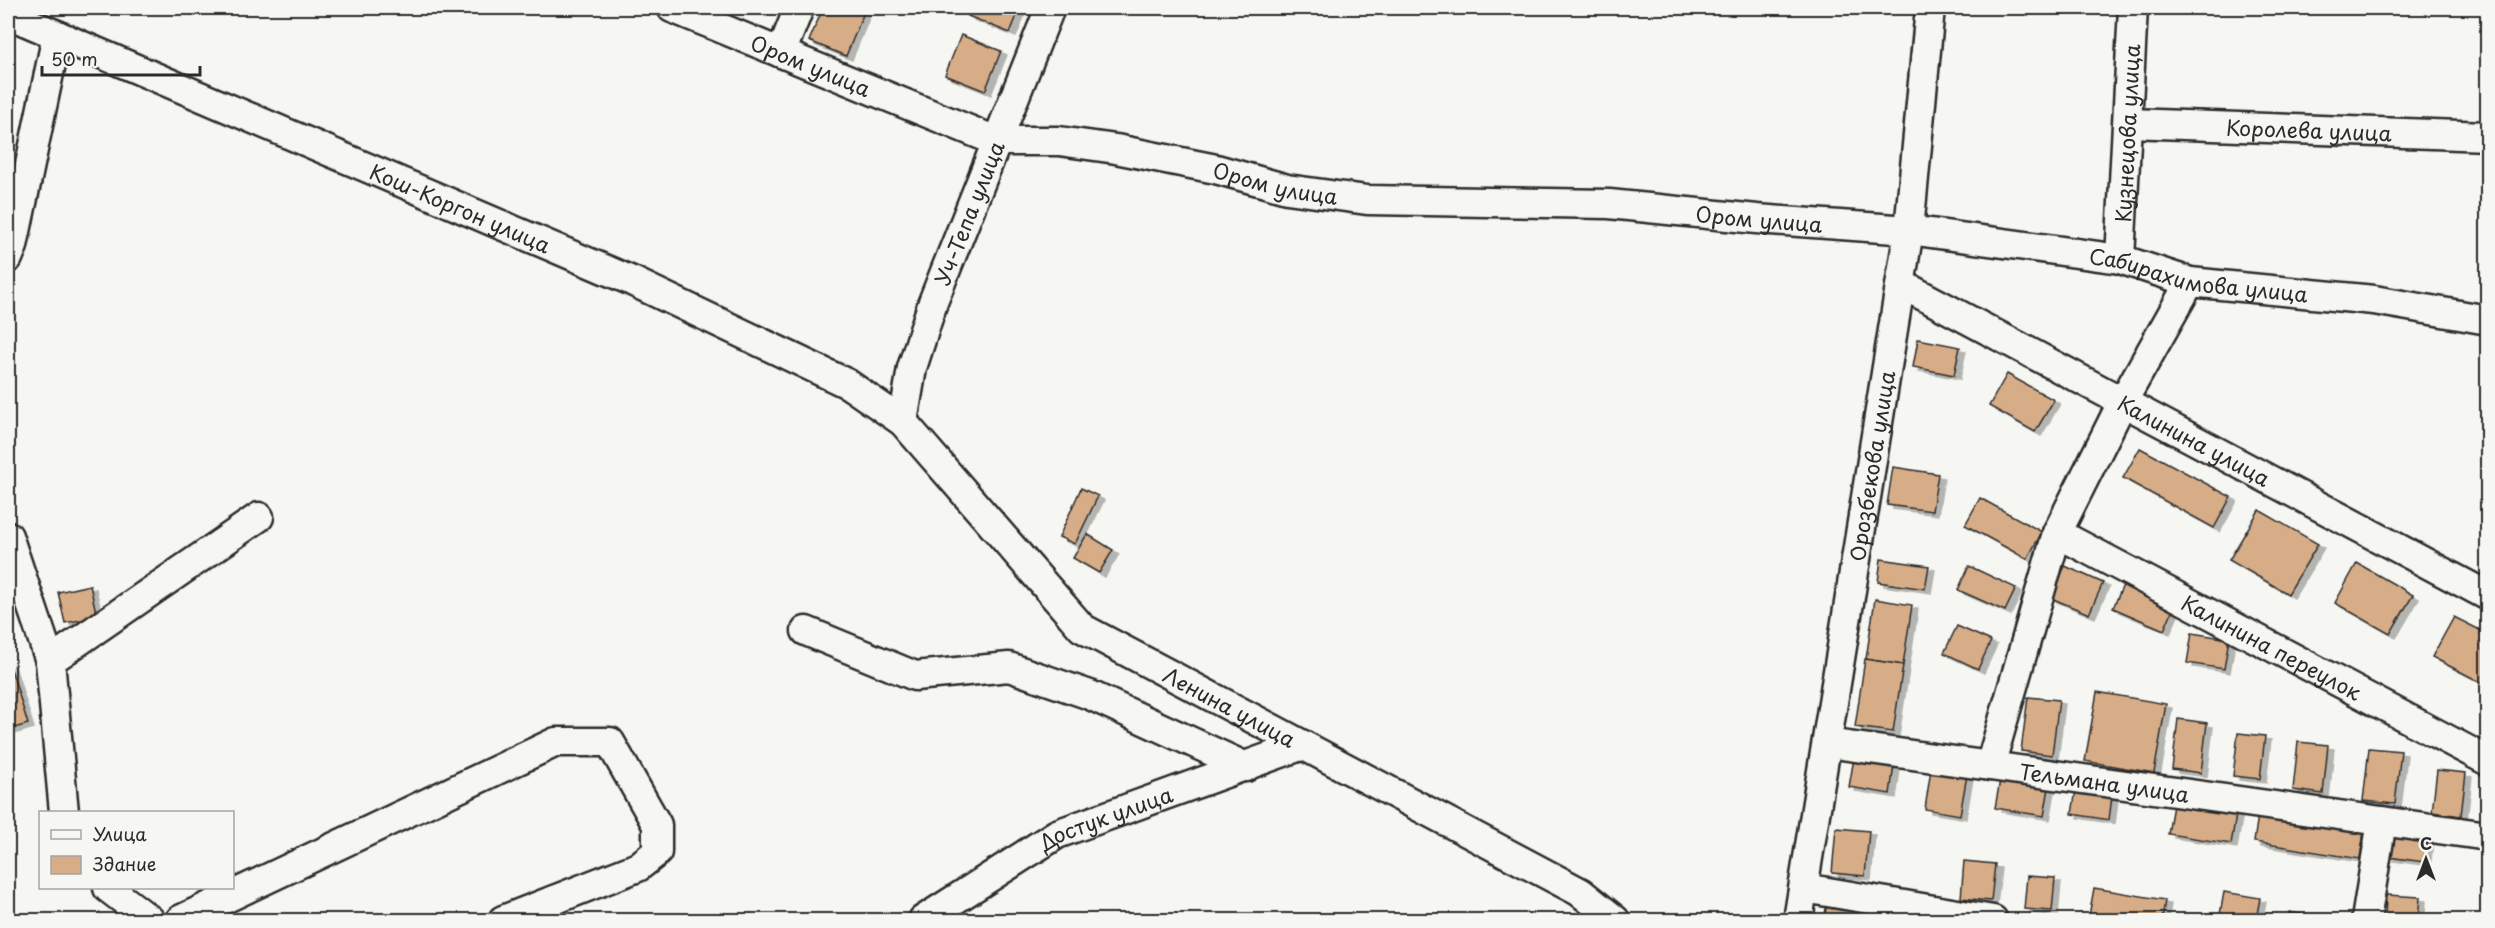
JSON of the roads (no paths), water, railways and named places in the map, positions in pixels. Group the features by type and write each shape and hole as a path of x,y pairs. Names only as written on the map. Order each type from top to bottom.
{"street":[{"name":"Ором улица","path":"672,8 996,141 1059,141 1116,149 1216,169 1287,189 1367,200 1609,204 1757,219 1909,230"},
{"path":"781,53 799,8"},
{"name":"Уч-Тепа улица","path":"903,422 912,368 933,302 1050,8"},
{"name":"Орозбекова улица","path":"1798,921 1909,230 1930,8"},
{"name":"Кузнецова улица","path":"2120,259 2129,123 2133,8"},
{"name":"Кош-Коргон улица","path":"8,14 632,281 848,384 903,422"},
{"path":"8,258 13,246 57,35"},
{"name":"Королева улица","path":"2129,123 2487,136"},
{"name":"Сабирахимова улица","path":"1909,230 2120,259 2190,282 2374,300 2487,320"},
{"path":"1990,766 2056,532 2123,402 2190,282"},
{"name":"Калинина улица","path":"1901,284 2487,596"},
{"name":"Ленина улица","path":"903,422 1082,628 1580,892 1615,921"},
{"path":"50,661 259,517"},
{"name":"Калинина переулок","path":"2056,532 2487,761"},
{"path":"8,536 50,661 64,811"},
{"path":"806,631 915,676 1009,668 1089,695 1246,766"},
{"path":"180,921 556,742 610,742 657,825 657,852 638,867 503,921"},
{"name":"Тельмана улица","path":"1827,743 2487,836"},
{"name":"Достук улица","path":"923,921 1057,834 1304,746"},
{"path":"2366,921 2382,821"},
{"path":"1804,888 1993,921"},
{"path":"109,889 150,921"}]}
